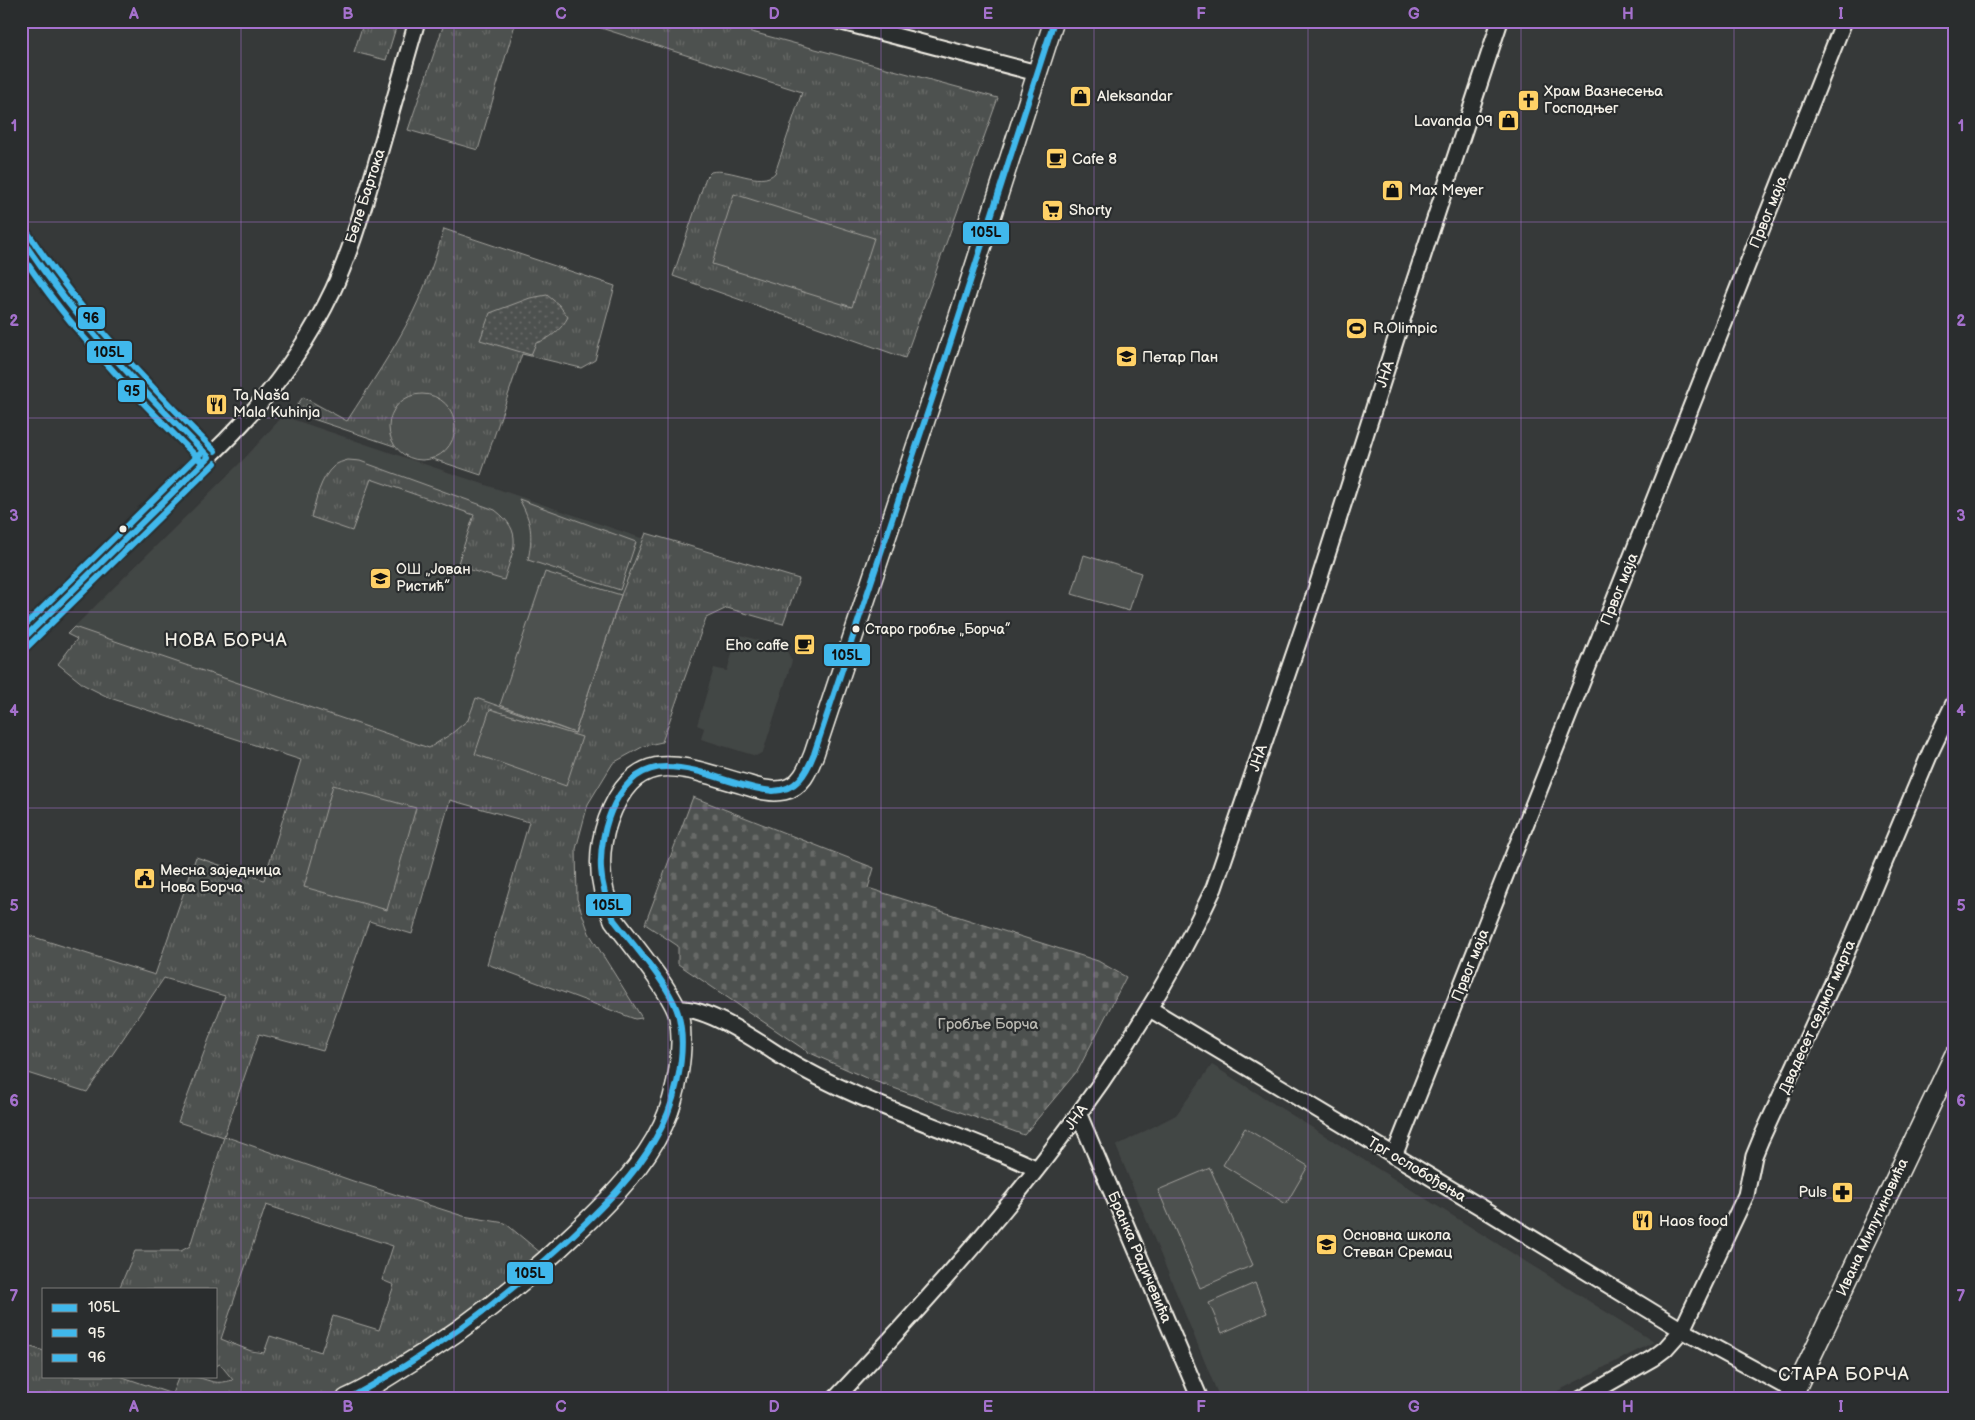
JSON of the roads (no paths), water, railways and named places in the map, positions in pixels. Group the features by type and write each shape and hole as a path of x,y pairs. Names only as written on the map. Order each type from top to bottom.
{"street":[{"name":"Беле Бартока","path":"21,641 240,428 274,387 314,325 333,289 362,212 417,21"},
{"path":"838,21 1037,73"},
{"path":"346,1399 429,1352 490,1308 548,1259 626,1180 663,1126 675,1092 681,1035 676,1009 667,992 614,920 607,904 600,877 600,859 604,833 610,814 620,794 628,784 636,776 654,767 668,766 690,769 769,791 786,790 803,778 814,754 934,396 1054,21"},
{"name":"ЈНА","path":"835,1399 932,1296 1079,1115 1150,1009 1188,943 1214,888 1312,602 1500,21"},
{"name":"Првог маја","path":"1394,1156 1844,21"},
{"path":"21,238 72,312 134,380 209,457"},
{"name":"Двадесет седмог марта","path":"1682,1330 1746,1194 1754,1156 1761,1139 1845,956 1931,751 1954,703"},
{"path":"676,1009 689,1008 707,1014 789,1060 856,1094 1037,1169"},
{"name":"Трг ослобођења","path":"1150,1009 1792,1395"},
{"name":"Ивана Милутиновића","path":"1792,1395 1954,1056"},
{"name":"Бранка Радичевића","path":"1079,1115 1200,1399"},
{"path":"1581,1399 1653,1358 1669,1345 1682,1330"}],"place":[{"name":"Aleksandar","path":"1081,96"},
{"name":"Храм Вазнесења Господњег","path":"1528,100"},
{"name":"Lavanda 09","path":"1509,121"},
{"name":"Cafe 8","path":"1056,159"},
{"name":"Max Meyer","path":"1393,190"},
{"name":"Shorty","path":"1053,210"},
{"name":"R.Olimpic","path":"1357,328"},
{"name":"Петар Пан","path":"1126,357"},
{"name":"Ta Naša Mala Kuhinja","path":"217,404"},
{"name":"ОШ „Јован Ристић”","path":"380,578"},
{"name":"Старо гробље „Борча”","path":"856,629"},
{"name":"Eho caffe","path":"805,645"},
{"name":"Месна заједница Нова Борча","path":"144,879"},
{"name":"Puls","path":"1843,1192"},
{"name":"Haos food","path":"1643,1221"},
{"name":"Основна школа Стеван Сремац","path":"1327,1244"}],"district":[{"name":"НОВА БОРЧА","path":"226,640"},
{"name":"СТАРА БОРЧА","path":"1844,1374"}],"park label":[{"name":"Гробље Борча","path":"988,1024"}]}
